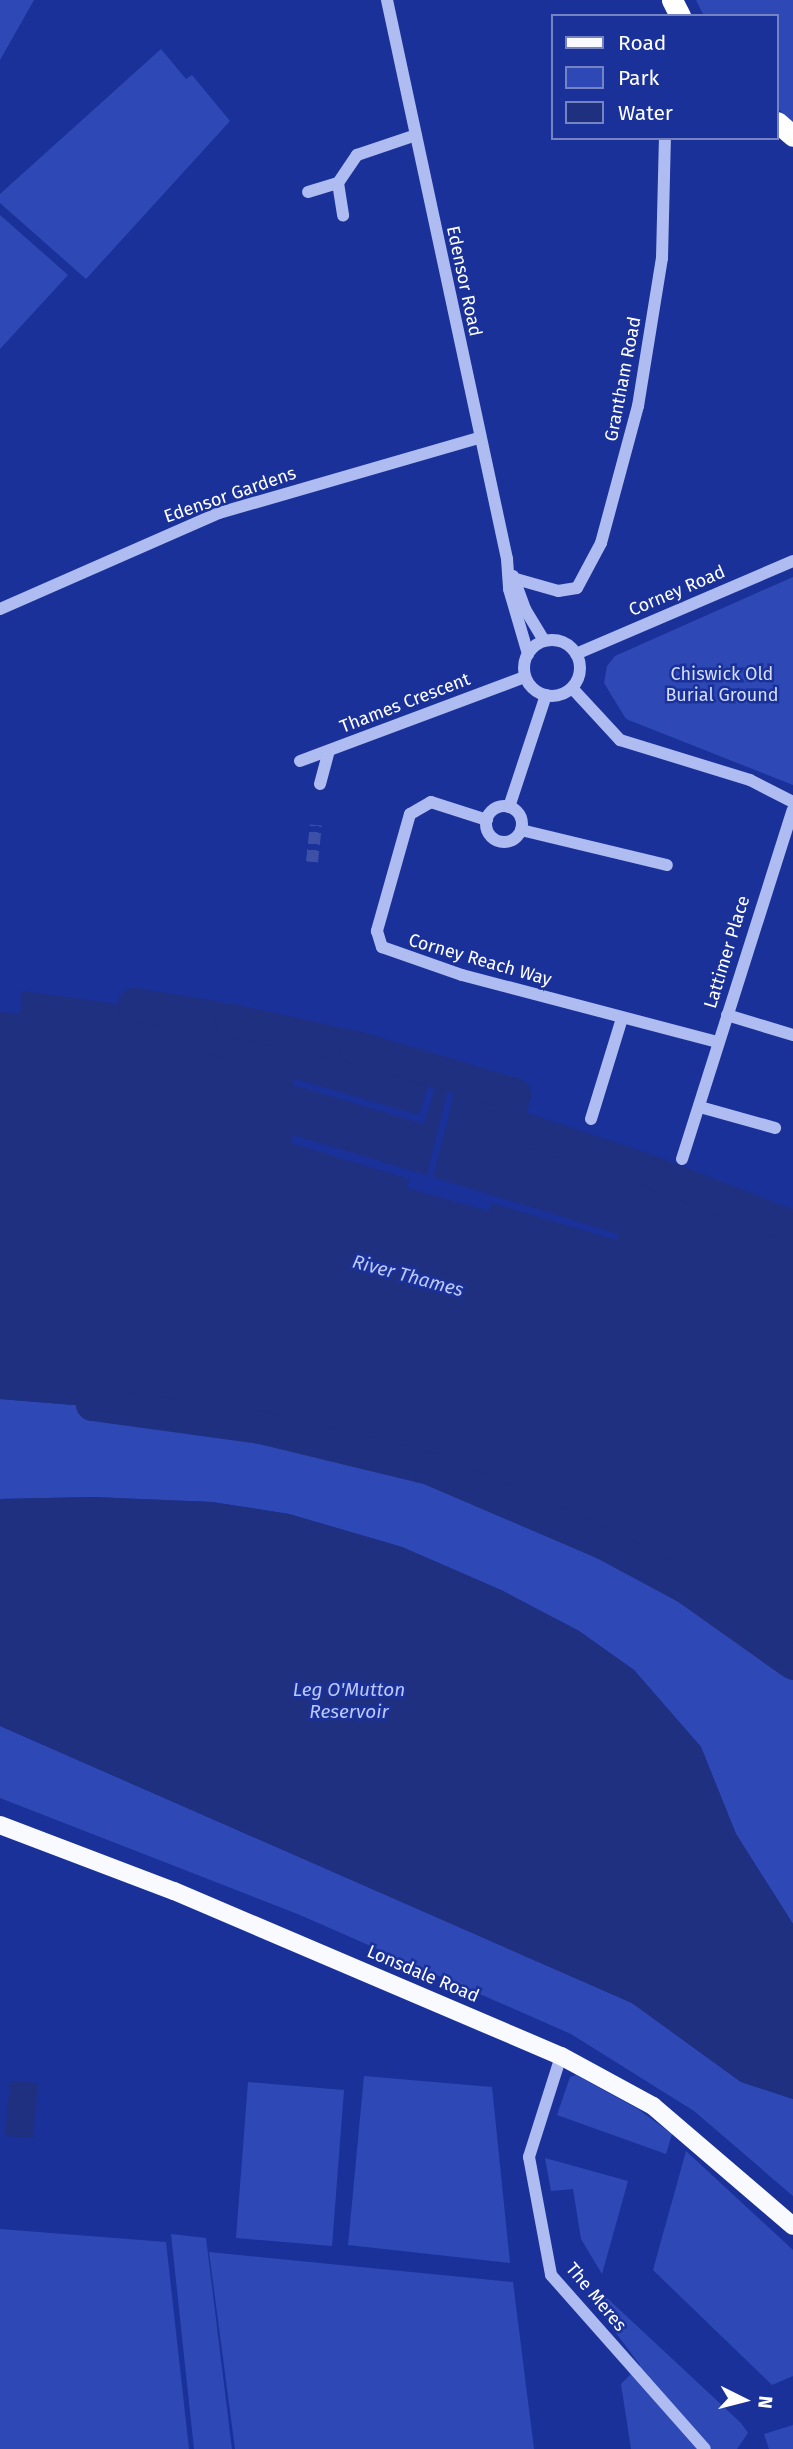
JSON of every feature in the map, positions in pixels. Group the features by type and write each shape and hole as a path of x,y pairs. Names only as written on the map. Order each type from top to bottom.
{"highway":[{"path":"779,124 793,136"}],"main road":[{"name":"Lonsdale Road","path":"0,1825 174,1891 561,2056 653,2106 793,2226"}],"street":[{"name":"Edensor Road","path":"387,0 480,438 512,574 525,609 544,641"},
{"path":"308,192 338,183 357,155 416,135"},
{"name":"Grantham Road","path":"525,609 548,590 577,588 601,543 613,507 638,406 662,258 665,140"},
{"path":"338,183 343,216"},
{"name":"Edensor Gardens","path":"0,609 219,513 480,438"},
{"name":"Corney Road","path":"576,654 793,561"},
{"name":"Edensor Road","path":"512,574 509,589 528,654"},
{"path":"512,574 548,590"},
{"path":"544,641 562,642 576,654 580,671 572,688 546,695 525,677 528,654 544,641"},
{"name":"Thames Crescent","path":"320,784 329,751 525,677"},
{"path":"572,688 620,740 750,780 793,802"},
{"path":"509,807 546,695"},
{"path":"300,761 329,751"},
{"name":"Corney Reach Way","path":"487,820 431,802 410,814 377,931 383,947 462,975 717,1042"},
{"path":"498,807 509,807 520,816 521,830 510,841 501,841 491,836 487,820 498,807"},
{"name":"Lattimer Place","path":"682,1159 700,1107 717,1042 793,810"},
{"path":"521,830 667,865"},
{"path":"727,1014 793,1035"},
{"path":"591,1119 622,1018"},
{"path":"700,1107 775,1128"},
{"name":"The Meres","path":"561,2056 529,2157 551,2276 705,2449"}],"green space":[{"path":"0,0 34,0 0,60"},
{"path":"696,0 793,0 793,125 779,109 779,14 703,14"},
{"path":"161,49 186,79 192,75 230,121 86,279 0,203 0,194"},
{"path":"0,215 68,275 0,349"},
{"name":"Chiswick Old Burial Ground","path":"793,577 793,785 626,719 604,683 607,666 615,656"},
{"path":"0,1399 172,1413 260,1427 429,1468 602,1542 686,1587 793,1663 793,1924 736,1834 701,1747 634,1670 579,1631 501,1590 402,1547 289,1514 212,1502 93,1497 0,1499"},
{"path":"0,1726 632,2003 741,2082 793,2099 793,2196 694,2111 571,2034 300,1915 0,1798"},
{"path":"576,2075 638,2109 672,2134 666,2154 557,2115 570,2077"},
{"path":"364,2076 492,2087 510,2263 348,2245"},
{"path":"248,2082 344,2090 332,2246 236,2238"},
{"path":"686,2151 793,2250 793,2376 772,2385 653,2270"},
{"path":"545,2158 628,2181 602,2274 581,2239 573,2189 551,2191"},
{"path":"0,2229 166,2242 189,2449 0,2449"},
{"path":"171,2234 206,2238 232,2449 194,2449"},
{"path":"209,2252 513,2282 534,2449 235,2449"},
{"path":"607,2298 741,2423 748,2433 737,2449 631,2449 621,2384 640,2365 595,2305"},
{"path":"793,2425 793,2449 769,2449 764,2434"}],"water":[{"name":"River Thames","path":"22,991 215,1017 210,1037 225,1041 231,1020 303,1034 514,1094 506,1123 658,1174 793,1227 793,1663 686,1587 602,1542 429,1468 260,1427 172,1413 0,1399 0,1012 20,1014"},
{"name":"Leg O'Mutton Reservoir","path":"93,1497 212,1502 289,1514 402,1547 501,1590 579,1631 634,1670 701,1747 736,1834 793,1924 793,2099 741,2082 632,2003 0,1726 0,1499"},
{"path":"10,2081 38,2083 33,2138 5,2136"}],"pier":[{"path":"433,1071 439,1073 424,1124 293,1085 295,1079 419,1115"},
{"path":"451,1077 458,1079 433,1177 618,1234 616,1240 492,1203 489,1211 407,1188 409,1179 291,1143 293,1135 427,1175"}],"waterway":[{"path":"130,1048 134,1004 215,1017 210,1037 226,1041 231,1020 356,1047 514,1094 506,1123 658,1174 793,1227"},
{"path":"84,1371 92,1404 260,1427 429,1468 602,1542 686,1587 793,1663"}],"tunnel":[{"path":"312,862 316,825"}]}
